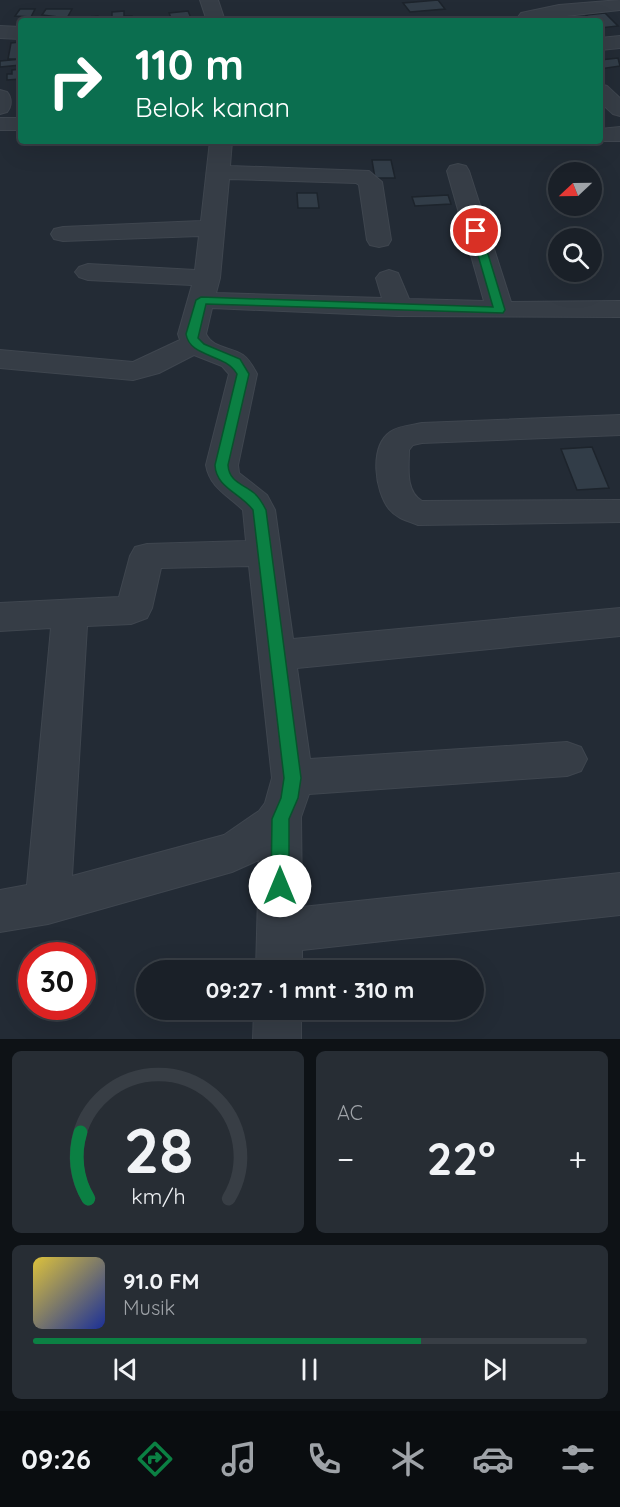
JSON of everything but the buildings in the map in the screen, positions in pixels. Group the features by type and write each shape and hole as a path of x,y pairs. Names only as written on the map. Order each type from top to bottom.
{"street":[{"path":"209,0 215,18"},
{"path":"525,15 620,5"},
{"path":"0,32 18,33"},
{"path":"603,44 620,42"},
{"path":"603,93 620,110"},
{"path":"0,96 0,108"},
{"path":"0,124 18,124"},
{"path":"603,136 620,134"},
{"path":"221,144 204,289 192,334 195,344 236,362 243,374 222,473 230,484 256,503 260,510 292,778 289,798 280,819 280,951 620,894"},
{"path":"458,171 500,310"},
{"path":"217,172 361,176 370,182 379,240"},
{"path":"63,234 212,228"},
{"path":"88,272 204,289 398,308 620,309"},
{"path":"389,278 398,308"},
{"path":"0,359 133,371 149,367 195,344"},
{"path":"620,425 422,433 402,438 393,448 396,494 400,504 418,513 620,512"},
{"path":"0,617 131,610 134,608 147,556 264,553"},
{"path":"48,903 70,613"},
{"path":"277,655 620,622"},
{"path":"292,778 567,759"},
{"path":"0,911 48,903 232,852 260,838 280,819"},
{"path":"277,1039 278,1020"}],"route":[{"path":"280,886 280,819 289,798 292,778 260,510 251,497 230,484 222,473 243,374 236,362 200,347 192,339 201,300 500,310 476,231"}]}
